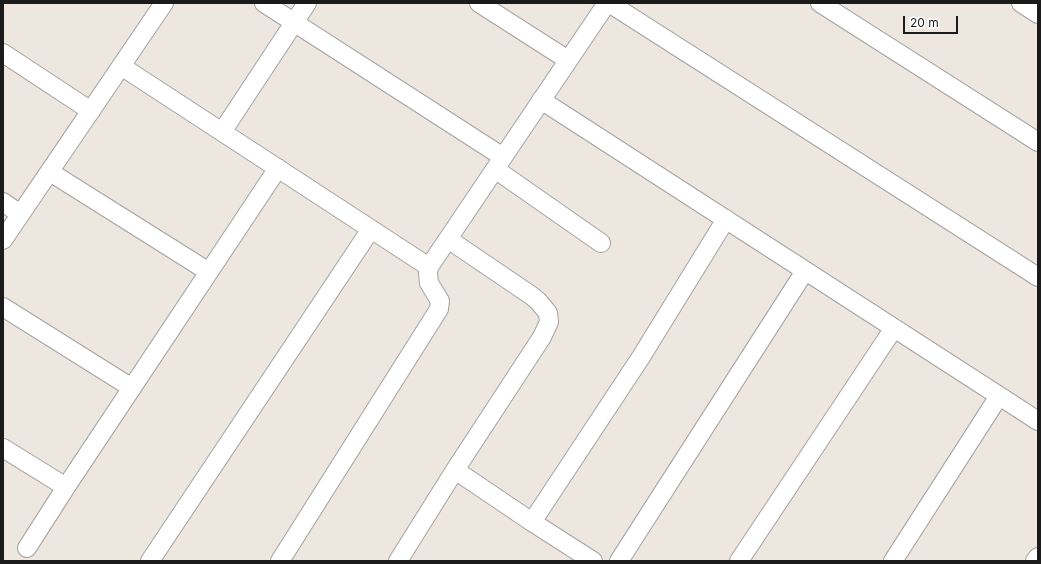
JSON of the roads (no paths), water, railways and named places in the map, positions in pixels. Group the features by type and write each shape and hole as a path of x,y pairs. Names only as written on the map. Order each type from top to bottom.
{"street":[{"path":"3,240 164,3"},
{"path":"264,3 499,163 601,243"},
{"path":"222,132 307,3"},
{"path":"479,3 568,60"},
{"path":"280,561 439,309 440,301 429,283 429,267 608,3 1038,277"},
{"path":"820,3 1038,142"},
{"path":"1021,3 1038,14"},
{"path":"3,53 91,111"},
{"path":"121,66 429,267"},
{"path":"542,100 1038,421"},
{"path":"27,548 278,168"},
{"path":"50,172 209,272"},
{"path":"3,202 20,214"},
{"path":"532,522 641,357 726,219"},
{"path":"150,561 371,229"},
{"path":"398,561 455,470 542,337 549,322 548,313 532,296 448,239"},
{"path":"619,561 805,271"},
{"path":"3,307 132,388"},
{"path":"739,561 894,328"},
{"path":"892,561 999,396"},
{"path":"3,448 66,487"},
{"path":"455,470 593,561"},
{"path":"1035,561 1038,557"}]}
